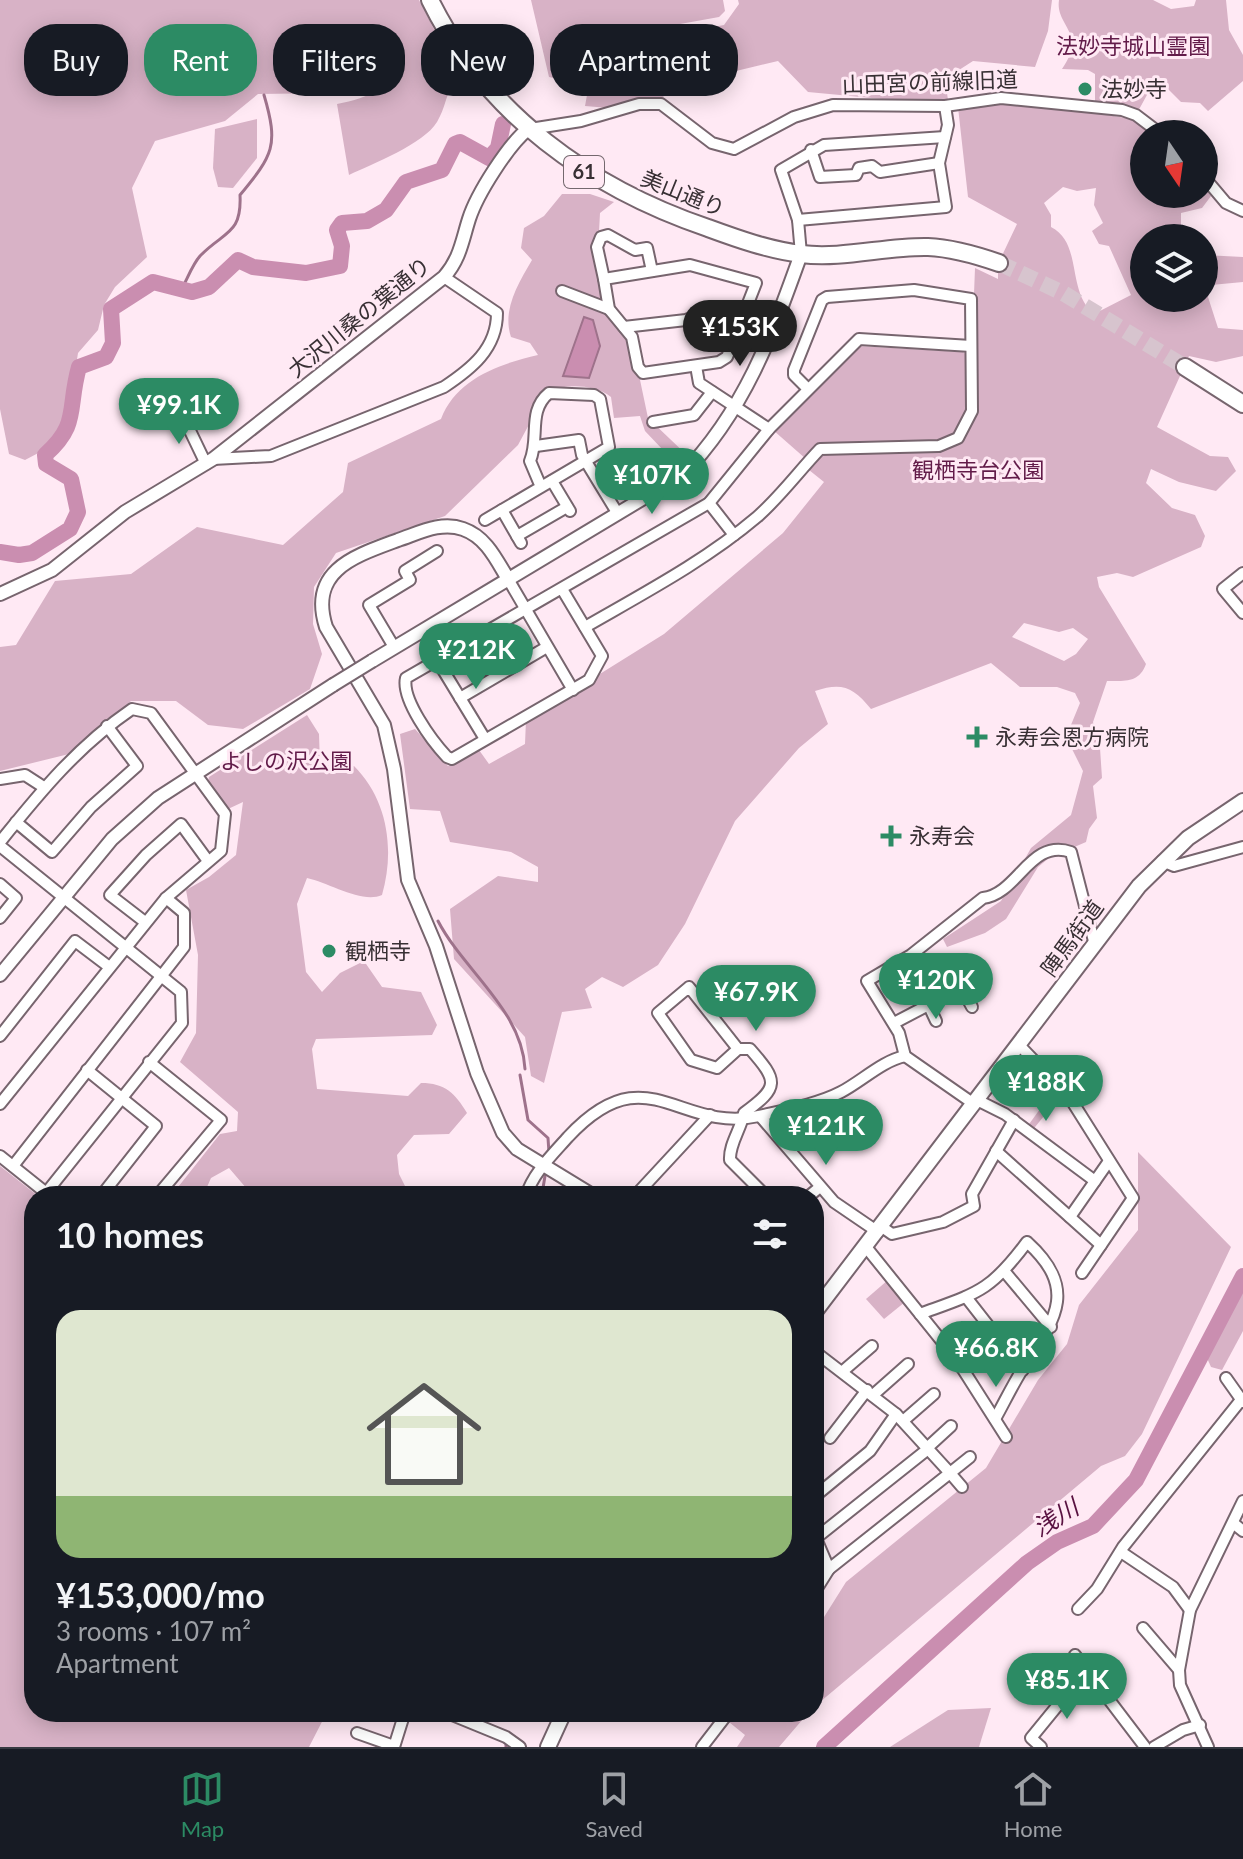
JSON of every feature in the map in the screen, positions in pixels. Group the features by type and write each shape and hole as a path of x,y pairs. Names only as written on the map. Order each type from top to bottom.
{"main road":[{"name":"美山通り","path":"430,0 473,69 528,129 586,173 655,208 741,239 801,254 855,254 928,247 963,252 999,263"},
{"path":"1185,367 1243,404"},
{"name":"陣馬街道","path":"824,1300 1162,861 1188,838 1243,801"},
{"path":"548,1747 559,1722"}],"street":[{"name":"山田宮の前線旧道","path":"528,129 581,121 639,104 661,104 712,143 734,149 794,117 833,105 945,106 984,98 1095,105 1131,112 1142,120"},
{"path":"798,220 946,207 939,163 948,125 945,106"},
{"name":"大沢川桑の葉通り","path":"0,594 52,570 125,512 210,461 444,277 459,257 469,219 487,181 518,137 528,129"},
{"path":"0,975 112,839 195,772 394,647 682,475 718,436 737,408 781,311 801,254 798,220 781,170 811,150 860,141 945,137"},
{"path":"811,150 820,177 856,175 859,168 872,166 880,172 939,163"},
{"path":"1218,194 1226,203 1243,211"},
{"path":"609,309 597,247 601,237 608,235 635,250 647,248 652,271"},
{"path":"562,291 609,309 632,337 638,367 643,373 696,366 727,357 756,283 690,265 604,279"},
{"path":"182,414 210,461 271,456 444,387 468,371 492,341 497,313 444,277"},
{"path":"585,627 705,556 734,535 759,515 820,449 939,446 958,438 972,411 971,299 914,290 827,297 822,300 794,370 794,375 808,389"},
{"path":"624,327 686,320 701,314 742,321"},
{"path":"562,589 602,656 589,680 452,759 425,731 404,688 406,678 709,503 769,429 859,339 971,346"},
{"path":"696,366 699,383 769,429"},
{"path":"485,520 609,447 600,399 586,392 549,393 541,400 533,423 536,446 530,461 541,487"},
{"path":"653,422 673,419 683,427 712,392"},
{"path":"536,446 579,440 586,460 618,514"},
{"path":"602,486 652,455"},
{"path":"502,510 519,540 569,510 552,481"},
{"path":"709,503 734,535"},
{"path":"573,690 508,579 484,542 475,535 452,526 434,527 342,564 329,580 322,614 326,627 384,725 394,769 408,880 436,946 477,1073 509,1142 578,1186"},
{"path":"394,647 369,605 410,580 405,571 437,551"},
{"path":"1243,573 1223,589 1243,613"},
{"path":"460,698 547,647"},
{"path":"437,660 485,739"},
{"path":"0,1104 108,966 125,945 145,922 166,898 221,851 225,814 151,713 132,709 107,726 42,786 0,844 62,897 125,945 181,992 182,1023 55,1186"},
{"path":"16,822 52,852 91,807 137,766 107,726"},
{"path":"0,779 25,775 42,786"},
{"path":"145,922 110,895 146,855 181,824 208,861"},
{"path":"1162,861 1174,866 1243,847"},
{"path":"1095,945 1071,852 1058,850 1045,853 994,897 983,898 911,955 867,981 894,1023 905,1056 975,1102 1014,1120 1095,1181"},
{"path":"0,884 16,898 0,918"},
{"path":"13,1166 184,947 184,913 166,898"},
{"path":"0,1036 75,941 108,966"},
{"path":"954,974 972,1007"},
{"path":"738,1049 689,987 658,1013 691,1060 717,1068 738,1049 750,1049 773,1076 763,1100 744,1113 730,1160 756,1186"},
{"path":"894,1023 961,988"},
{"path":"929,1006 936,1021"},
{"path":"1019,1045 1070,1098 1133,1198 1082,1273"},
{"path":"531,1186 543,1165 589,1115 614,1100 659,1099 710,1115 743,1119 836,1094 905,1056"},
{"path":"149,1062 221,1120 165,1186"},
{"path":"87,1070 156,1126 109,1186"},
{"path":"644,1186 710,1115"},
{"path":"760,1116 819,1186"},
{"path":"824,1191 834,1202 892,1234 943,1222 974,1206 972,1194 1014,1120"},
{"path":"996,1151 1101,1245"},
{"path":"0,1156 37,1186"},
{"path":"1070,1217 1109,1161"},
{"path":"920,1314 984,1290 1005,1272 1027,1242 1048,1261 1060,1301 1051,1327 995,1419"},
{"path":"866,1247 957,1360 1006,1437"},
{"path":"1005,1272 1051,1327"},
{"path":"966,1297 1023,1370"},
{"path":"843,1371 872,1346"},
{"path":"824,1358 899,1418 962,1487"},
{"path":"830,1438 870,1392 908,1364"},
{"path":"1078,1609 1097,1589 1121,1552 1242,1401 1226,1378"},
{"path":"824,1489 870,1451 899,1418 934,1394"},
{"path":"824,1529 928,1449 951,1426"},
{"path":"824,1577 829,1569 970,1457"},
{"path":"1208,1747 1180,1685 1179,1670 1190,1610 1243,1501"},
{"path":"1233,1523 1243,1531"},
{"path":"1121,1552 1173,1587 1190,1610"},
{"path":"824,1557 829,1569"},
{"path":"1143,1628 1179,1670"},
{"path":"1075,1655 1145,1747"},
{"path":"1041,1747 1031,1738 1076,1683"},
{"path":"357,1733 394,1746 402,1722"},
{"path":"469,1722 506,1737 520,1747"},
{"path":"702,1747 721,1722"},
{"path":"1154,1747 1183,1730 1200,1725"}],"green space":[{"path":"0,0 419,0 431,24 421,24 421,96 448,96 441,115 421,138 349,175 337,104 365,96 405,96 405,24 273,24 273,94 257,95 257,24 144,24 144,96 256,96 225,121 155,141 132,188 147,257 115,287 104,305 98,330 78,353 66,430 44,450 25,460 9,454 0,409"},
{"path":"531,0 723,0 725,11 719,17 680,24 550,24 549,77"},
{"path":"738,0 1052,0 1048,31 1035,67 973,61 945,79 948,100 893,100 808,92 778,61 738,71 738,24 725,24 739,4"},
{"name":"法妙寺城山霊園","path":"1059,0 1153,0 1171,9 1194,6 1196,0 1226,0 1229,30 1243,55 1243,81 1208,111 1200,103 1181,102 1163,84 1148,93 1136,115 1095,105 1095,74 1088,70 1062,69 1072,47 1069,31 1061,17"},
{"path":"587,96 664,96 645,111 585,106"},
{"name":"観栖寺台公園","path":"1004,99 1139,120 1130,120 1130,208 1202,208 1181,213 1181,224 1130,224 1130,293 1109,246 1099,244 1092,231 1103,223 1094,205 1096,188 1077,191 1063,187 1044,203 1051,215 1051,227 1061,234 1067,244 1085,304 1094,314 1130,296 1130,312 1213,312 1218,328 1243,330 1243,356 1216,362 1189,356 1157,427 1210,456 1228,457 1236,471 1216,491 1179,482 1151,469 1146,483 1172,508 1195,515 1205,536 1201,547 1133,577 1117,573 1097,577 1099,587 1146,664 1135,678 1107,681 1093,722 1100,748 1102,778 1093,786 1097,818 1089,829 1086,842 1049,858 1038,867 1006,919 985,933 947,947 943,939 1001,901 1031,848 1071,815 1083,771 1066,737 1080,703 1075,693 1057,687 1020,687 991,663 871,709 846,688 815,691 828,724 799,748 735,821 685,924 658,965 623,987 602,977 585,989 592,1008 562,1012 544,1083 531,1076 525,1037 454,959 450,909 498,876 538,882 538,867 511,852 450,842 440,811 410,809 400,734 415,729 448,766 479,750 489,764 525,744 526,720 664,634 783,533 824,482 804,466 820,449 950,443 970,422 971,299 975,268 998,279 998,264 1017,224 968,197 958,107","holes":["1024,623 1059,632 1073,628 1088,639 1076,654 1064,661 1012,637"]},
{"path":"257,119 257,158 233,188 218,187 213,168 215,129"},
{"path":"562,194 590,194 614,202 600,213 598,251 609,309 631,337 648,418 691,459 681,469 645,431 640,416 614,418 611,397 604,393 580,386 547,391 518,445 445,516 336,553 314,587 313,624 322,654 310,689 243,729 208,725 176,701 131,701 69,754 0,771 0,647 16,645 55,581 131,574 197,527 283,545 343,492 348,463 441,419 457,393 480,375 538,355 530,343 511,337 510,307 532,260 521,248 524,228 544,216"},
{"path":"1218,256 1243,257 1243,282 1218,284"},
{"path":"858,346 963,352 967,355 968,403 955,433 945,441 826,444 806,459 773,430"},
{"name":"よしの沢公園","path":"307,715 319,734 320,765 354,766 375,794 386,826 388,843 382,895 356,895 307,878 297,904 306,972 322,992 340,973 364,961 382,987 421,992 437,1025 432,1035 316,1039 312,1049 317,1089 408,1096 421,1083 429,1083 448,1090 467,1113 449,1134 414,1135 397,1155 399,1174 405,1186 244,1186 229,1168 211,1178 207,1186 179,1186 220,1134 237,1131 238,1112 180,1062 196,1033 198,955 186,890 209,877 236,855 243,802 228,809 208,781 209,777"},
{"path":"1039,1071 1061,1095 1031,1132 1027,1127 1040,1109 1021,1091"},
{"path":"1138,1152 1231,1247 1142,1434 1125,1456 1101,1466 824,1699 824,1617 846,1582 986,1468 1038,1380 1067,1344 1079,1305 1138,1230"},
{"path":"0,1166 25,1186 24,1722 322,1722 309,1747 0,1747"},
{"path":"888,1280 905,1302 884,1319 866,1299"},
{"path":"1243,1290 1243,1331 1222,1370 1211,1367 1207,1358"},
{"path":"991,1708 979,1747 890,1747 948,1710"},
{"path":"729,1722 800,1722 779,1747 737,1747 745,1735"}],"shaded area":[{"path":"584,317 593,320 600,346 589,378 563,376"}],"waterway":[{"path":"181,290 200,256 235,225 240,195 266,159 272,139 264,95"},
{"path":"0,552 19,555 32,553 70,529 78,512 71,479 46,464 45,455 68,425 79,367 106,357 113,343 111,309 153,282 192,292 209,287 238,260 253,267 306,273 340,266 342,246 337,230 342,223 367,221 386,210 406,182 442,170 455,144 460,142 489,158 498,148 503,124"},
{"path":"438,921 503,1009 514,1028 525,1069"},
{"path":"520,1075 528,1120 548,1138 549,1153"},
{"path":"543,1186 545,1176"},
{"name":"浅川","path":"824,1747 1027,1563 1057,1542 1093,1526 1136,1480 1243,1276"}],"tunnel":[{"path":"999,263 1063,293 1185,367"}],"place":[{"name":"法妙寺","path":"1085,89"},
{"name":"永寿会恩方病院","path":"977,737"},
{"name":"永寿会","path":"891,836"},
{"name":"観栖寺","path":"329,951"}]}
